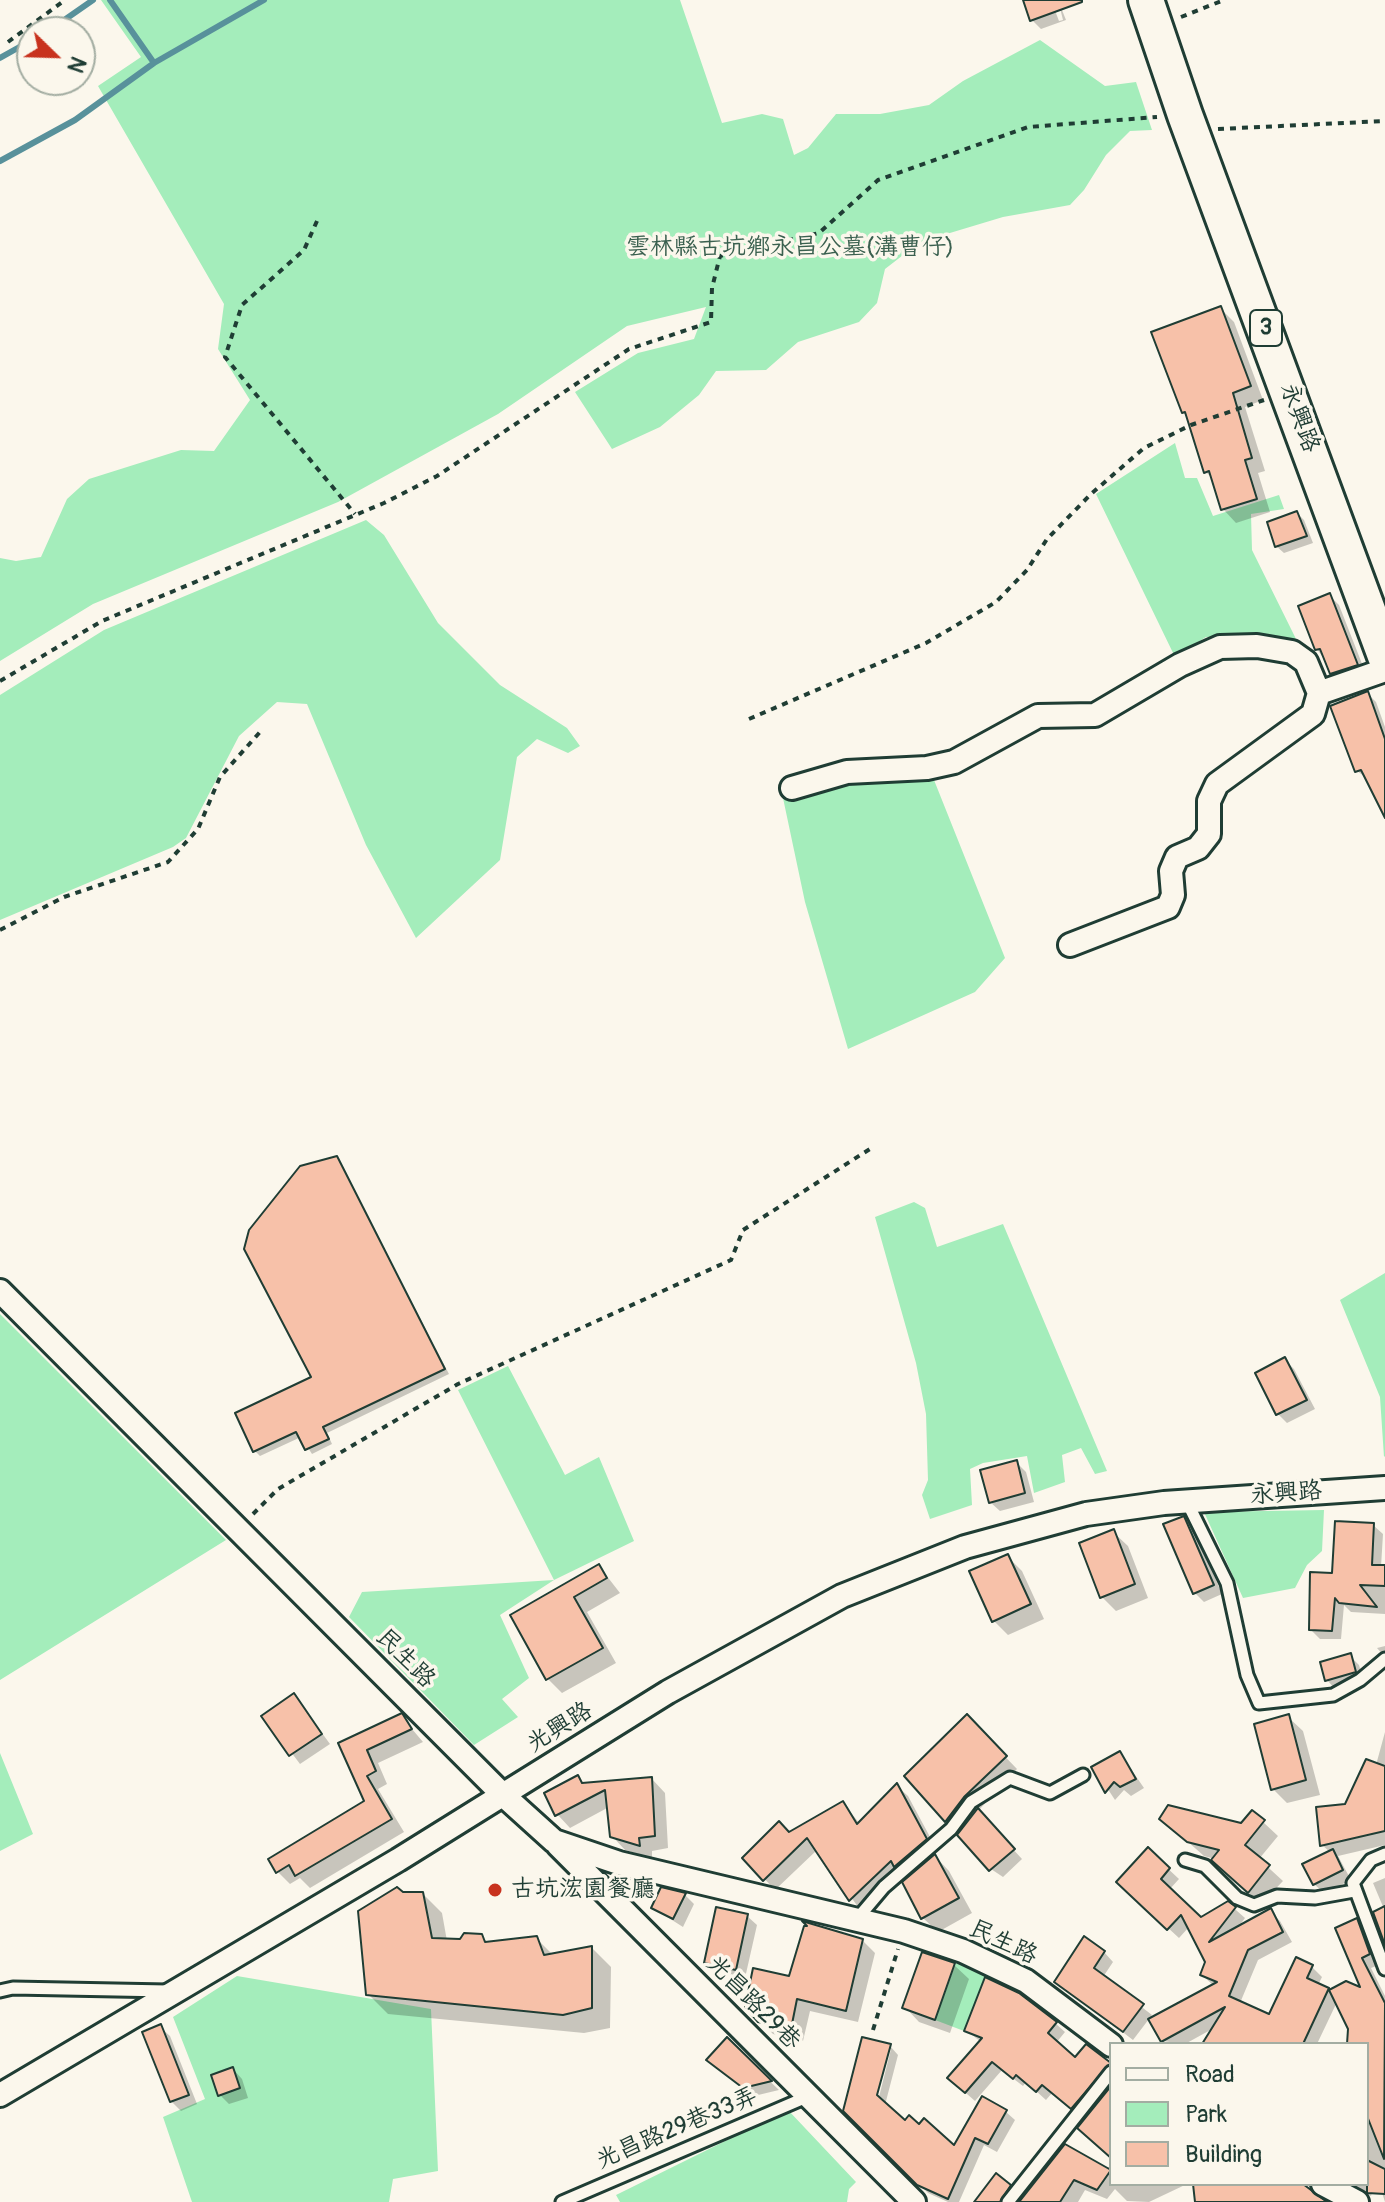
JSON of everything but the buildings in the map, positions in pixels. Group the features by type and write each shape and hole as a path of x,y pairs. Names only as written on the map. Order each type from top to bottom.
{"main road":[{"name":"永興路","path":"1151,13 1188,123 1385,656"}],"street":[{"path":"792,788 847,772 927,768 954,762 1038,716 1095,715 1180,665 1220,647 1257,646 1292,652 1306,662 1319,693 1313,714 1217,784 1209,801 1209,834 1198,848 1177,857 1171,871 1173,895 1168,907 1070,945"},
{"path":"1319,693 1385,670"},
{"name":"民生路","path":"0,1291 502,1794 554,1841 619,1863 904,1931 963,1951 1026,1981 1109,2043"},
{"name":"永興路","path":"1187,1502 1385,1488"},
{"name":"光興路","path":"0,2095 398,1860 668,1692 842,1596 1005,1534 1086,1514 1187,1502"},
{"name":"光昌路29巷","path":"554,1841 914,2202"},
{"path":"1327,2186 1357,2202"}],"lane":[{"path":"1187,1502 1227,1583 1247,1675 1259,1703 1333,1695 1360,1680 1385,1659"},
{"path":"857,1920 884,1887 951,1829 971,1802 1010,1778 1050,1793 1083,1775"},
{"path":"1385,1854 1371,1860 1353,1883 1385,1969"},
{"path":"1185,1860 1205,1866 1237,1898 1254,1905 1277,1896 1315,1898 1354,1891"},
{"path":"0,1991 176,1991"},
{"path":"1008,2202 1109,2075"},
{"name":"光昌路29巷33弄","path":"562,2202 809,2096"}],"path":[{"path":"8,42 65,0"},
{"path":"1151,13 1224,0"},
{"path":"0,681 102,621 437,476 629,349 711,322 712,288 720,256 819,233 878,180 1028,127 1385,121"},
{"path":"317,221 304,250 242,305 225,357 355,514"},
{"path":"749,719 926,643 996,602 1027,570 1047,539 1091,494 1144,448 1191,425 1289,392"},
{"path":"0,930 64,897 168,862 198,829 220,777 260,732"},
{"path":"237,1529 278,1489 458,1384 731,1260 743,1230 873,1147"},
{"path":"873,2030 904,1931"}],"green space":[{"name":"雲林縣古坑鄉永昌公墓(溝曹仔)","path":"101,0 680,0 722,123 762,114 783,119 794,155 808,148 836,114 880,114 929,105 963,81 1040,40 1105,86 1136,82 1152,130 1130,131 1106,155 1084,190 1070,205 1003,217 920,242 885,269 877,303 859,322 798,342 766,370 716,371 699,395 660,427 612,449 575,392 638,353 694,339 706,307 627,326 498,414 338,502 93,604 0,661 0,558 16,561 41,557 67,499 89,479 181,450 214,451 250,400 218,349 224,304 98,86 141,57"},
{"path":"1175,443 1185,478 1197,478 1213,516 1279,495 1284,509 1251,514 1252,550 1296,639 1206,637 1175,657 1096,494"},
{"path":"366,520 384,535 438,623 500,685 567,728 580,746 568,753 537,739 517,757 500,860 416,938 366,845 307,704 277,702 239,736 186,838 173,847 0,920 0,695 104,630"},
{"path":"932,775 1005,958 975,992 848,1049 805,902 783,798 858,781"},
{"path":"914,1202 925,1208 937,1247 1003,1224 1107,1471 1095,1474 1081,1448 1062,1455 1065,1482 1034,1493 1027,1456 983,1463 970,1469 972,1505 930,1519 922,1495 928,1480 926,1414 916,1363 875,1217"},
{"path":"1385,1273 1384,1457 1380,1397 1340,1300"},
{"path":"0,1314 226,1540 0,1680"},
{"path":"508,1366 565,1475 599,1457 634,1541 554,1580 458,1390"},
{"path":"1324,1510 1322,1551 1307,1565 1295,1588 1243,1598 1204,1512"},
{"path":"554,1580 500,1615 529,1678 502,1699 518,1717 474,1745 349,1617 362,1592"},
{"path":"0,1753 33,1834 0,1851"},
{"path":"956,1963 986,1973 964,2031 935,2020"},
{"path":"237,1976 431,2009 438,2171 393,2179 389,2202 192,2202 163,2117 205,2099 173,2017"},
{"path":"788,2110 856,2182 849,2189 847,2202 620,2202 616,2195"}],"waterway":[{"path":"70,16 93,0"},
{"path":"110,0 154,63"},
{"path":"0,161 75,120 154,63 264,0"},
{"path":"0,58 16,49"}],"place":[{"name":"古坑浤園餐廳","path":"495,1890"}]}
